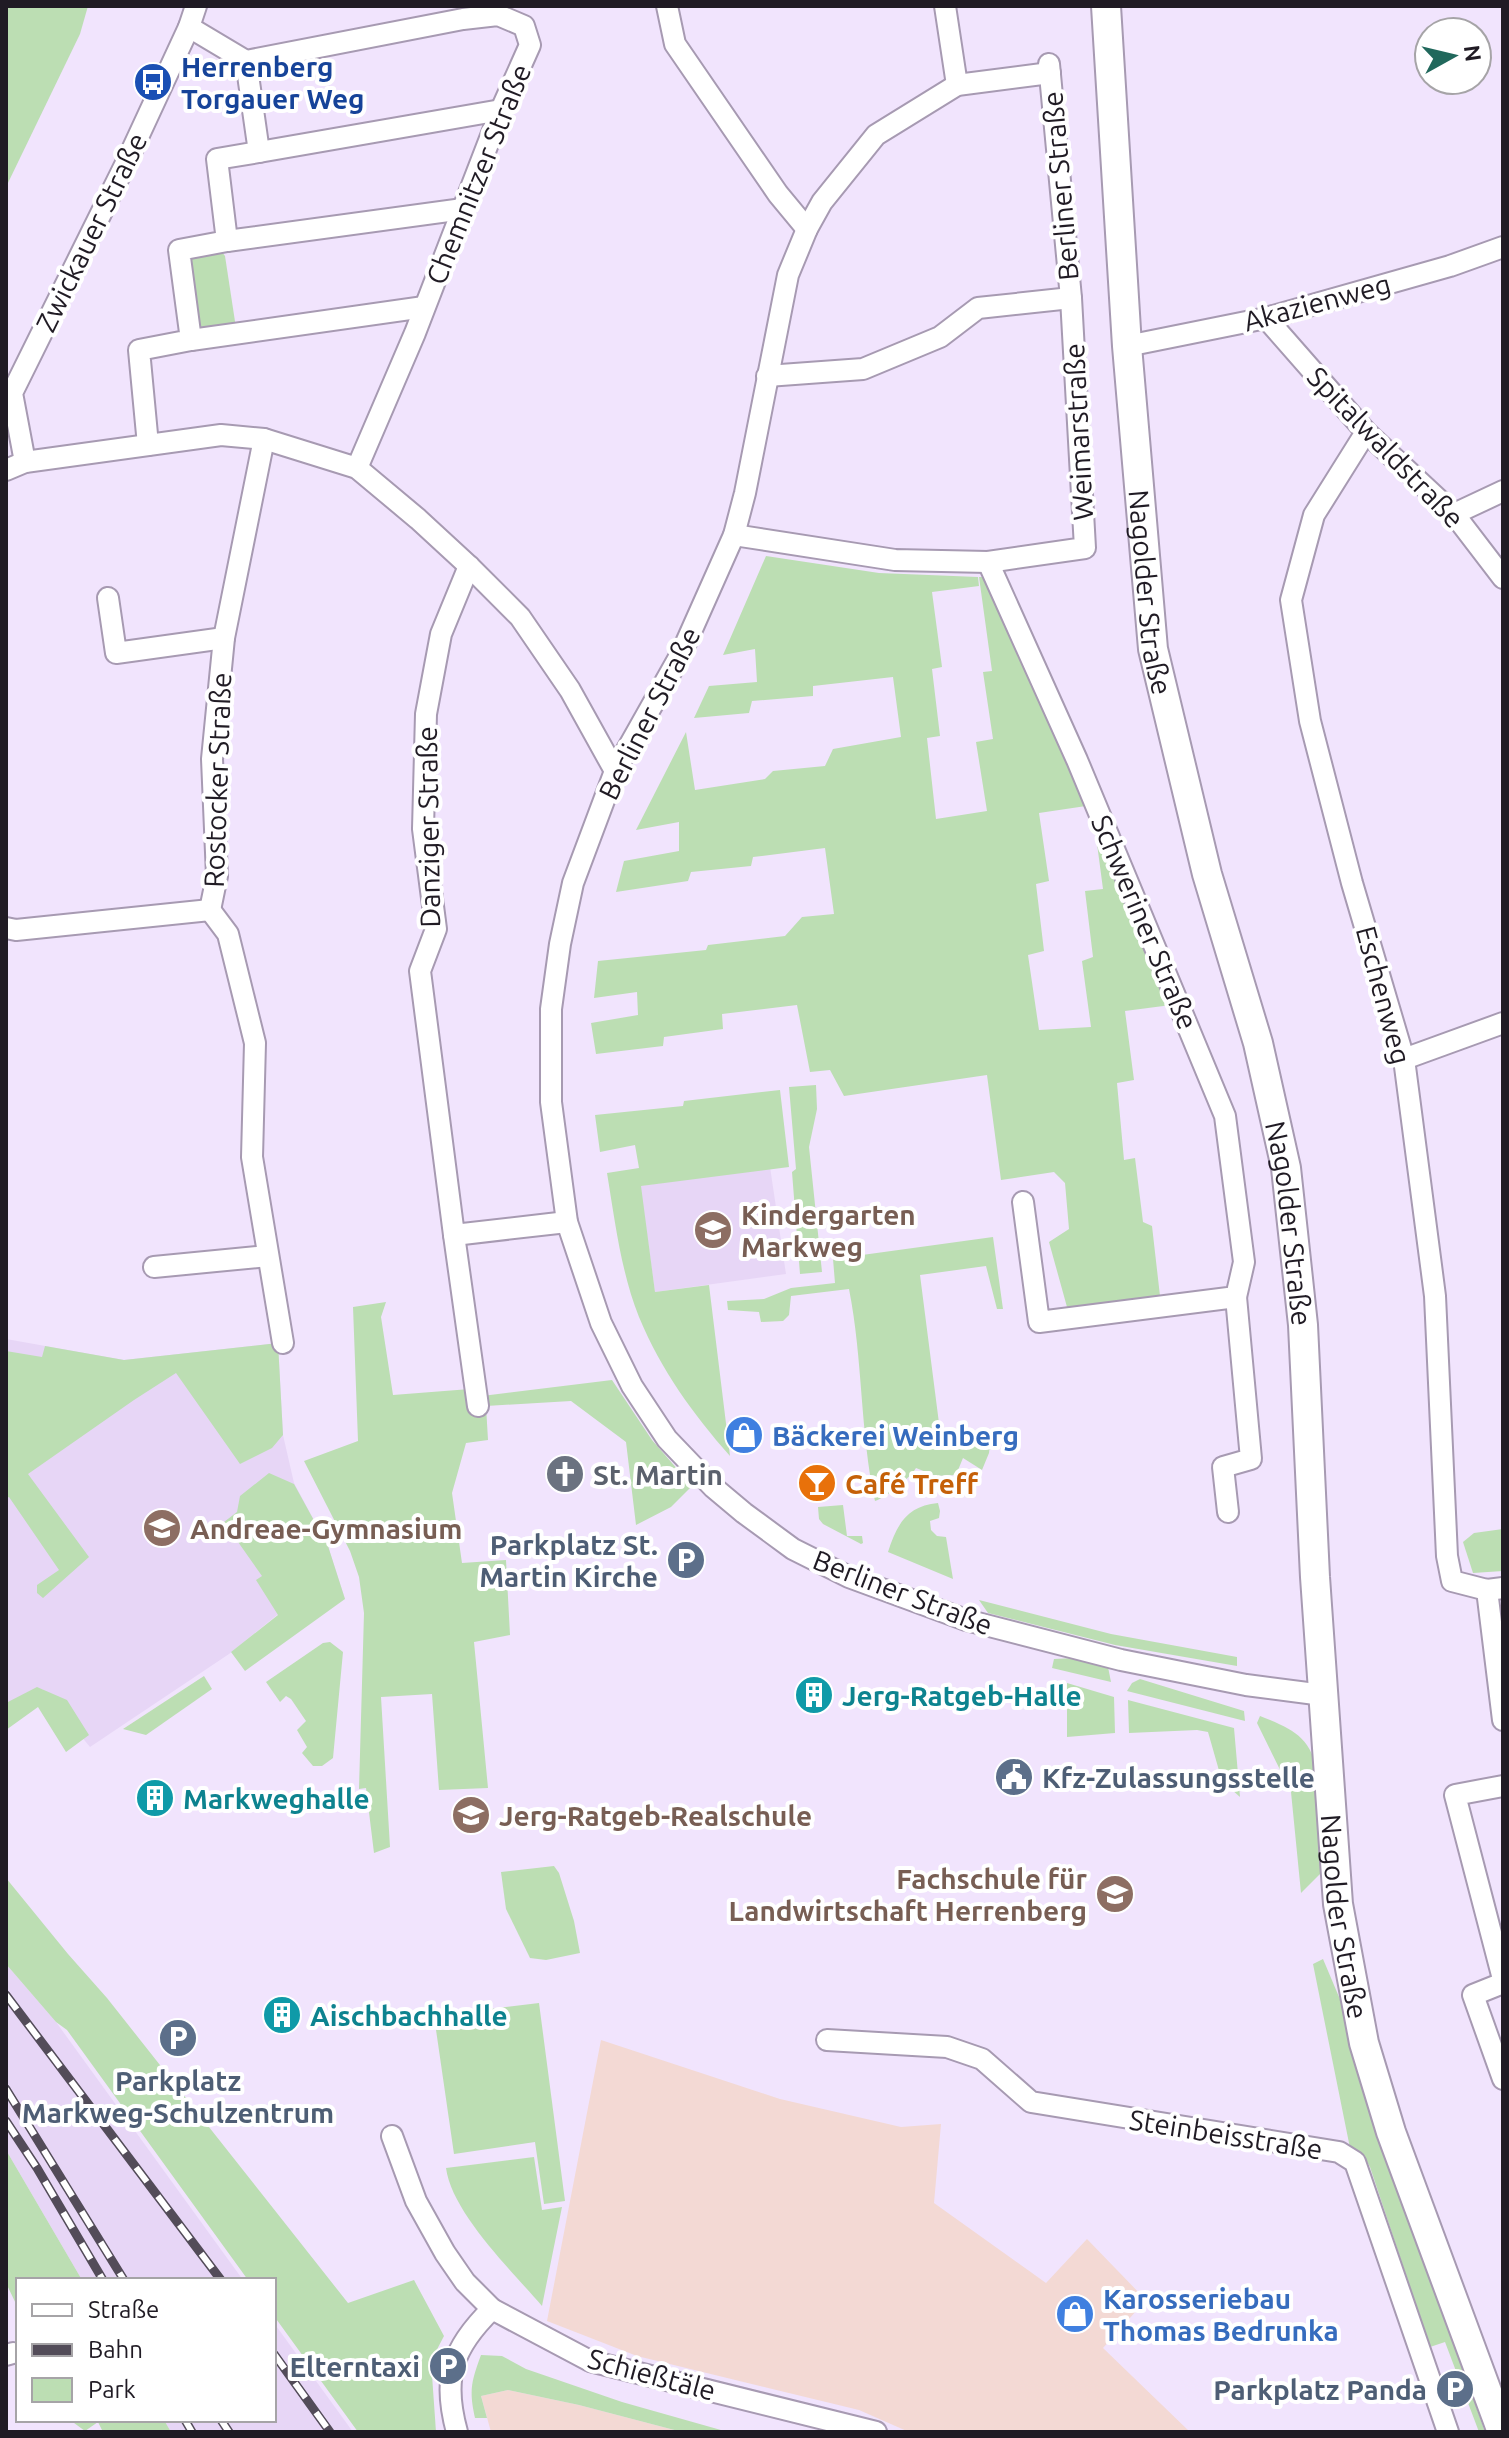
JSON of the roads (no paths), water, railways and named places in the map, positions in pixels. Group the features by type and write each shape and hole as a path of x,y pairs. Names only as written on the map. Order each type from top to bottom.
{"main road":[{"name":"Nagolder Straße","path":"1106,6 1127,346 1153,649 1207,874 1258,1043 1286,1168 1303,1325 1315,1577 1338,1904 1364,2043 1391,2132 1502,2432"}],"street":[{"name":"Zwickauer Straße","path":"16,466 12,393 126,163 196,6"},
{"path":"667,6 675,44 778,194 807,229"},
{"path":"945,6 957,85"},
{"name":"Chemnitzer Straße","path":"246,61 464,12 498,15 524,26 530,45 357,468"},
{"path":"189,27 246,61 259,152"},
{"name":"Berliner Straße","path":"1071,298 1049,68 957,85 876,135 822,202 807,229 788,275 734,535 681,654 615,771 573,883 551,1009 551,1102 567,1222 601,1323 632,1386 667,1439 713,1487 793,1549 849,1577 966,1620 1121,1660 1246,1685 1323,1695"},
{"path":"227,241 217,159 501,110"},
{"path":"191,340 179,250 463,209"},
{"name":"Akazienweg","path":"1127,346 1266,318 1450,266 1503,247"},
{"path":"767,376 863,369 940,337 978,308 1071,298"},
{"name":"Weimarstraße","path":"734,535 895,560 988,562 1085,548 1071,298"},
{"path":"148,445 139,350 424,307"},
{"name":"Spitalwaldstraße","path":"1266,318 1366,432 1454,514 1503,578"},
{"name":"Eschenweg","path":"1366,432 1314,515 1291,600 1310,721 1352,883 1404,1059 1435,1296 1447,1556 1452,1581 1495,1589"},
{"path":"16,466 221,435 264,439 357,468 418,519 520,617 570,690 615,771"},
{"name":"Rostocker Straße","path":"6,928 16,930 210,910 217,876 212,759 224,638 264,439"},
{"path":"1454,514 1503,491"},
{"name":"Schweriner Straße","path":"988,562 1077,760 1225,1116 1244,1262 1236,1297 1251,1459 1223,1467 1228,1512"},
{"name":"Danziger Straße","path":"469,566 441,634 426,714 423,829 436,929 420,971 478,1406"},
{"name":"Rostocker Straße","path":"108,598 116,653 224,638"},
{"path":"210,910 228,934 255,1043 252,1157 283,1343"},
{"path":"1404,1059 1503,1023"},
{"path":"1023,1202 1039,1322 1236,1297"},
{"path":"454,1235 567,1222"},
{"path":"154,1267 268,1256"},
{"path":"1495,1589 1503,1720"},
{"path":"1503,1786 1455,1795 1503,1981 1473,1995 1503,2079"},
{"name":"Steinbeisstraße","path":"827,2040 947,2047 982,2059 1031,2102 1339,2152 1355,2162 1448,2432"},
{"name":"Schießtäle","path":"392,2136 416,2201 445,2253 465,2282 492,2309 590,2361 876,2432"},
{"path":"457,2432 450,2403 451,2367 476,2324 492,2309"}],"railway":[{"path":"6,1995 219,2278"},
{"path":"6,2089 123,2278"},
{"path":"6,2121 102,2278"},
{"path":"276,2357 330,2432"},
{"path":"186,2422 192,2432"},
{"path":"222,2422 229,2432"}],"place":[{"name":"Herrenberg Torgauer Weg","path":"153,82"},
{"name":"Kindergarten Markweg","path":"713,1230"},
{"name":"Bäckerei Weinberg","path":"744,1435"},
{"name":"St. Martin","path":"565,1474"},
{"name":"Café Treff","path":"817,1483"},
{"name":"Andreae-Gymnasium","path":"162,1528"},
{"name":"Parkplatz St. Martin Kirche","path":"686,1560"},
{"name":"Jerg-Ratgeb-Halle","path":"814,1695"},
{"name":"Kfz-Zulassungsstelle","path":"1014,1777"},
{"name":"Markweghalle","path":"155,1798"},
{"name":"Jerg-Ratgeb-Realschule","path":"471,1815"},
{"name":"Fachschule für Landwirtschaft Herrenberg","path":"1115,1894"},
{"name":"Aischbachhalle","path":"282,2015"},
{"name":"Parkplatz Markweg-Schulzentrum","path":"178,2038"},
{"name":"Karosseriebau Thomas Bedrunka","path":"1075,2314"},
{"name":"Elterntaxi","path":"448,2366"},
{"name":"Parkplatz Panda","path":"1455,2389"}]}
